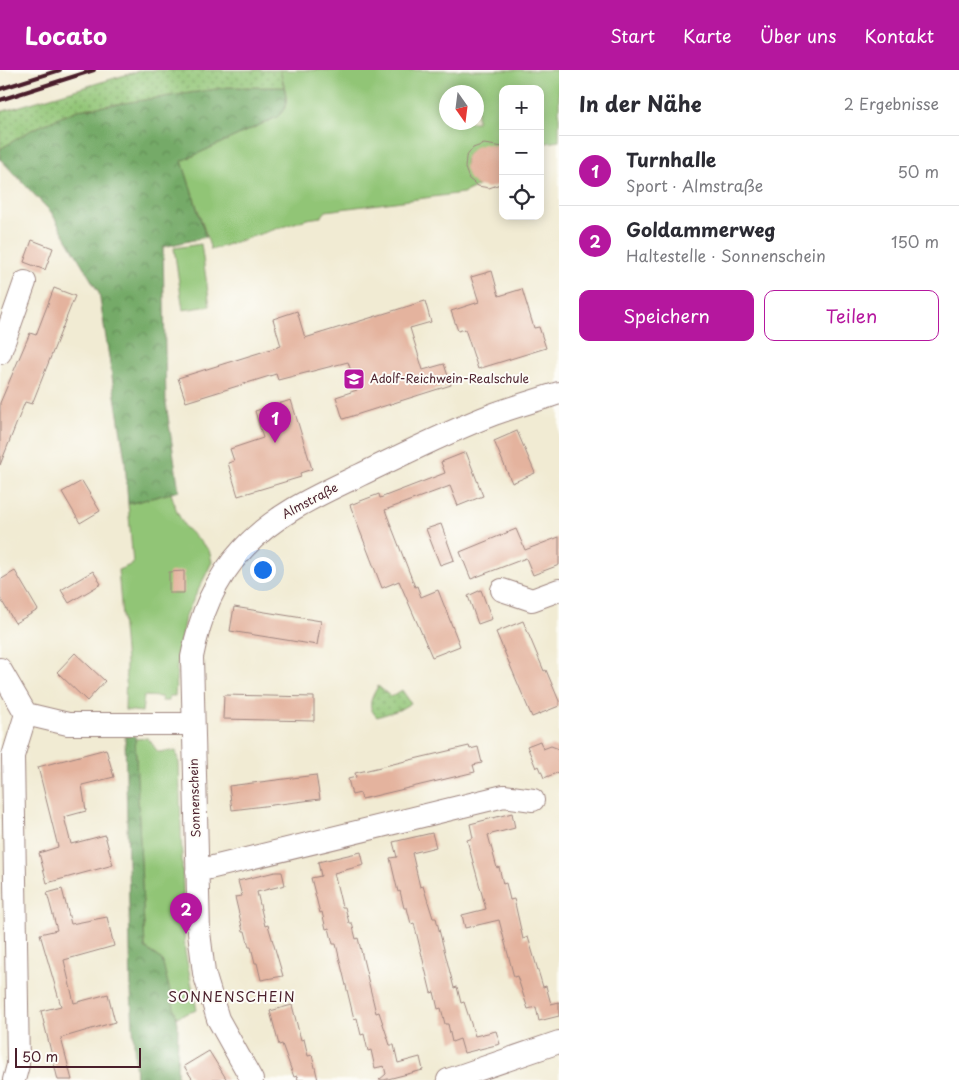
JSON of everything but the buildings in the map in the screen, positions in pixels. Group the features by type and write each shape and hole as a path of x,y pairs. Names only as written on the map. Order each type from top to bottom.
{"street":[{"path":"0,353 25,282"},
{"name":"Almstraße","path":"192,724 192,657 197,632 209,598 230,564 264,528 291,510 411,450 494,414 559,393"},
{"path":"502,590 532,600 559,590"},
{"path":"0,669 26,714 68,724 192,724"},
{"path":"14,1080 18,1065 18,1042 13,756 26,714"},
{"name":"Sonnenschein","path":"192,724 199,932 204,973 218,1019 252,1080"},
{"path":"197,871 504,796 533,800"},
{"path":"448,1080 559,1042"}],"green space":[{"path":"142,70 280,70 284,87 229,87 77,110 31,130 0,149 0,112"},
{"path":"280,70 559,70 559,141 544,143 544,85 499,85 499,144 497,143 496,146 477,147 471,151 465,164 471,179 478,186 463,193 326,211 321,217 307,219 211,250 182,161 277,117 285,106 285,90"},
{"path":"229,87 284,87 286,104 284,110 277,117 182,161 206,237 163,247 166,403 179,491 128,504 125,460 99,293 51,212 0,159 0,149 31,130 77,110"},
{"path":"201,244 210,306 183,310 174,248"},
{"path":"171,493 177,512 185,527 209,550 212,562 185,617 178,654 175,696 169,696 169,701 162,701 161,697 144,696 142,712 125,710 126,663 118,570 133,564 128,504"},
{"path":"378,686 391,697 402,690 411,703 399,710 377,717 372,709 371,702"},
{"path":"125,736 135,736 145,948 162,960 178,1023 177,1080 136,1080 131,992"},
{"path":"148,738 158,752 176,751 179,763 185,952 197,1010 176,1017 162,960 145,948 135,739"}],"railway":[{"path":"0,89 60,70"},
{"path":"0,100 94,70"}],"place":[{"name":"Adolf-Reichwein-Realschule","path":"354,379"},
{"name":"Turnhalle","path":"275,443"},
{"name":"Goldammerweg","path":"186,934"}],"district":[{"name":"SONNENSCHEIN","path":"232,997"}]}
